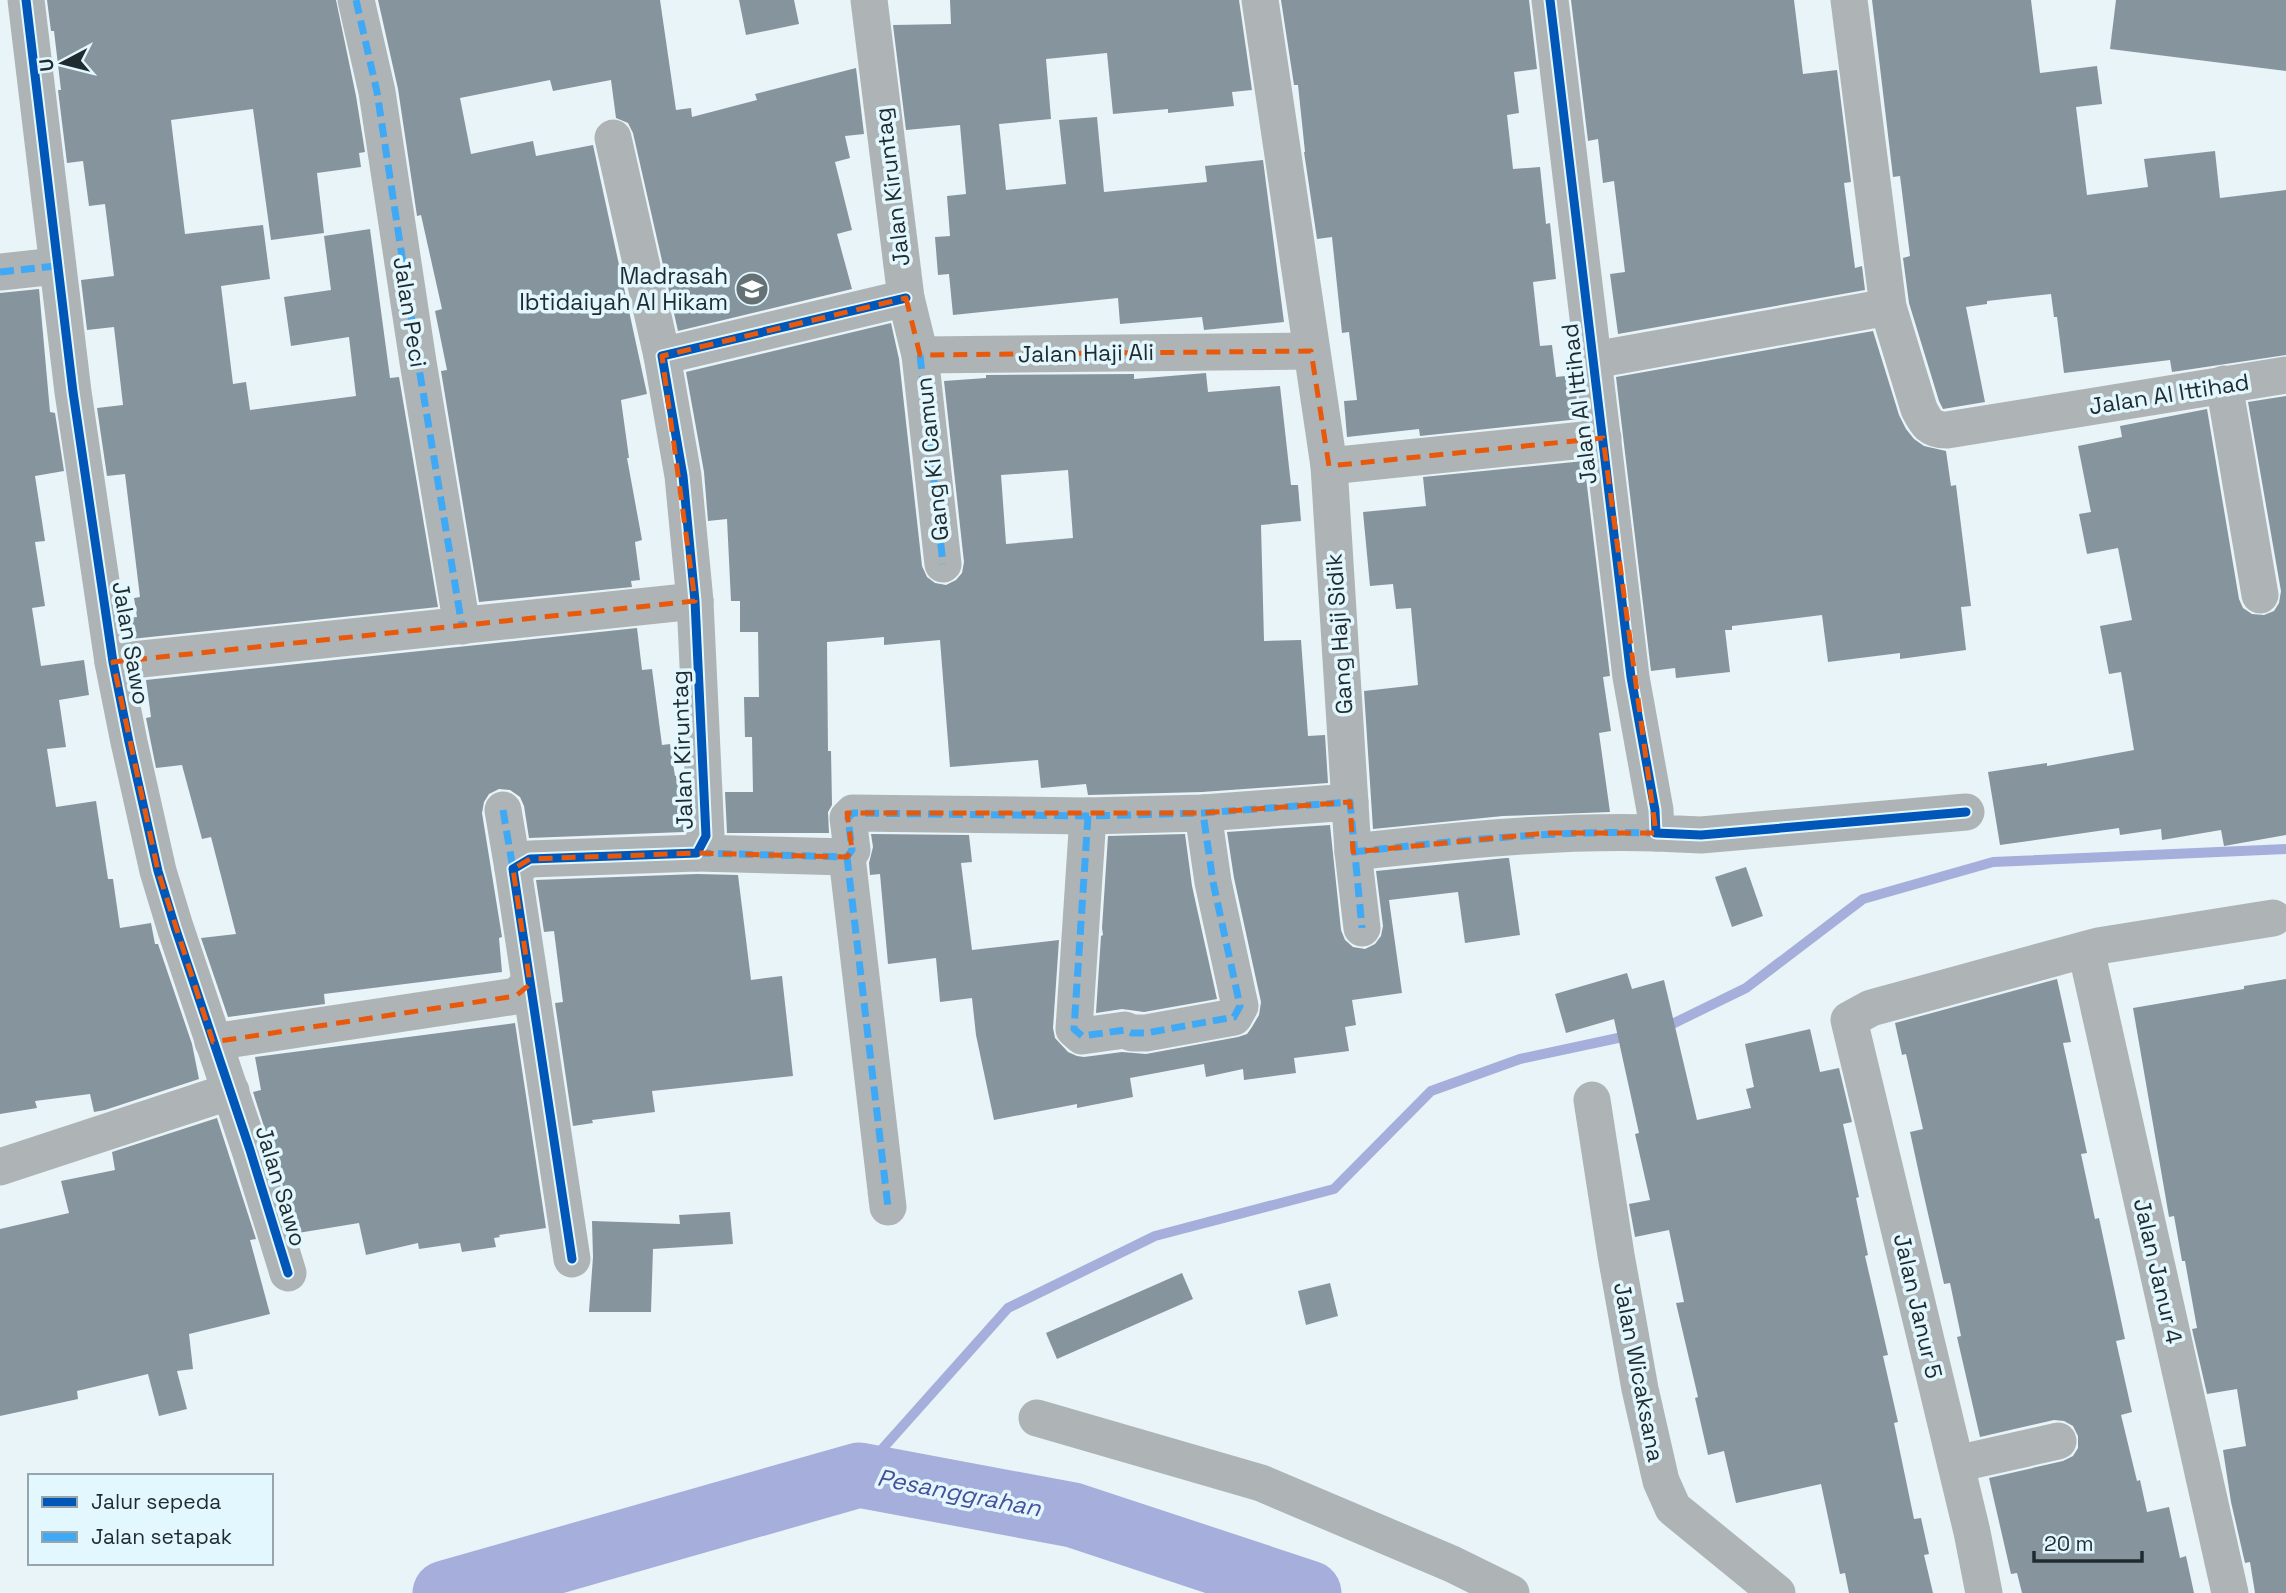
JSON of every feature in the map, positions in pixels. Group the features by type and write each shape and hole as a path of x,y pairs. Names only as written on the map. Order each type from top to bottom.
{"street":[{"name":"Jalan Sawo","path":"26,0 57,265 113,662 158,871 288,1273"},
{"name":"Jalan Peci","path":"356,0 377,92 420,375 462,625"},
{"name":"Jalan Kiruntag","path":"513,869 530,859 697,853 706,836 695,601 683,476 662,356 906,298 869,0"},
{"path":"1260,0 1328,466 1603,438"},
{"name":"Jalan Al Ittihad","path":"1550,0 1632,677 1655,817"},
{"name":"Jalan Al Ittihad","path":"1849,0 1888,307 1919,409 1927,424 1937,430 2286,375"},
{"path":"613,138 662,356"},
{"path":"0,272 57,265"},
{"path":"906,298 920,355"},
{"name":"Jalan Al Ittihad","path":"1594,360 1888,307"},
{"name":"Jalan Haji Ali","path":"920,355 1311,351"},
{"name":"Gang Ki Camun","path":"920,355 943,564"},
{"path":"2224,384 2260,595"},
{"name":"Gang Haji Sidik","path":"1328,466 1353,852 1362,929"},
{"path":"113,662 695,601"},
{"path":"888,1207 847,857 852,850 848,818 853,813 1088,816 1203,813 1350,802"},
{"path":"503,810 572,1259"},
{"path":"1353,852 1591,831 1655,817 1701,835 1966,812"},
{"path":"1088,816 1074,1029 1082,1036 1125,1030 1146,1033 1234,1017 1240,1006 1213,882 1203,813"},
{"path":"697,853 847,857"},
{"path":"2086,950 2273,918"},
{"name":"Jalan Janur 5","path":"1984,1593 1956,1464 1849,1020 1871,1008 2086,950"},
{"name":"Jalan Janur 4","path":"2086,950 2230,1593"},
{"path":"213,1042 516,996 530,984"},
{"path":"0,1167 231,1091"},
{"name":"Jalan Wicaksana","path":"1592,1100 1640,1389 1661,1481 1673,1508 1777,1593"},
{"path":"1037,1418 1261,1483 1452,1564 1511,1593"},
{"path":"1956,1464 2058,1441"}],"highlighted area":[{"path":"906,298 920,355 1311,351 1329,466 1603,438 1656,833 1547,833 1353,852 1350,802 1203,813 847,813 852,850 847,857 697,853 530,859 513,869 530,984 516,996 213,1042 158,871 113,662 695,601 662,356"}],"building":[{"path":"47,0 336,0 365,152 359,153 361,167 317,173 324,233 271,240 253,109 171,120 185,234 263,225 270,279 221,286 233,384 246,382 250,410 356,396 349,337 291,346 284,297 331,290 324,236 370,229 390,378 399,377 438,607 131,639 128,618 137,617 134,598 140,597 125,474 107,476 97,408 123,405 114,327 87,330 81,280 114,276 105,204 89,206 83,161 67,163 54,31 51,31"},
{"path":"378,0 660,0 676,110 691,108 692,117 757,100 755,94 856,68 864,134 845,136 850,158 835,162 852,230 837,234 852,289 678,331 633,133 628,123 616,118 611,80 553,91 550,80 460,98 471,154 533,141 536,156 593,145 647,394 621,400 627,458 642,540 635,542 640,580 631,581 632,587 479,602 441,371 447,370 435,311 442,309 421,215 417,216 398,89"},
{"path":"739,0 794,0 799,24 746,35"},
{"path":"950,0 1239,0 1252,90 1232,92 1234,106 1168,113 1168,109 1113,114 1107,53 1046,59 1051,119 999,124 1006,190 1066,184 1059,120 1097,117 1104,192 1207,182 1205,166 1263,160 1284,322 1204,330 1202,317 1120,324 1118,298 953,315 949,274 938,275 935,237 950,236 947,196 966,194 960,125 906,130 893,25 951,24"},
{"path":"1281,0 1529,0 1537,69 1514,72 1519,113 1507,115 1513,169 1540,167 1546,224 1550,223 1556,279 1533,282 1540,346 1552,345 1556,377 1574,375 1579,419 1420,436 1419,429 1347,437 1344,401 1357,400 1349,332 1342,333 1332,237 1317,239 1304,152 1298,85 1294,85"},
{"path":"1571,0 1794,0 1803,74 1837,70 1851,182 1844,183 1855,268 1862,266 1865,290 1618,334 1610,274 1625,272 1614,181 1603,183 1598,139 1588,141"},
{"path":"1872,0 2031,0 2040,73 2097,66 2102,104 2076,107 2087,195 2148,187 2144,159 2215,151 2220,198 2286,190 2286,355 2172,372 2170,360 2064,373 2057,317 2054,317 2051,294 1987,301 1987,304 1966,307 1985,402 1943,409 1909,303 1903,258 1910,256 1900,176 1893,177"},
{"path":"2116,0 2286,0 2286,71 2110,49"},
{"path":"39,289 50,412 55,413 64,471 35,476 45,541 35,542 45,606 32,608 41,666 84,660 89,695 59,700 66,747 47,749 56,807 96,801 108,879 113,879 120,928 151,923 155,944 158,944 192,1044 199,1079 94,1112 90,1094 35,1101 37,1108 0,1114 0,293"},
{"path":"891,323 899,359 922,566 927,577 935,583 946,585 962,573 964,562 944,381 986,378 986,375 1134,374 1134,379 1206,373 1208,392 1280,386 1291,485 1298,485 1301,521 1261,525 1264,641 1301,640 1308,736 1325,735 1328,783 1202,792 1088,795 1086,784 1041,788 1038,760 950,767 940,640 884,645 884,637 827,642 828,751 831,751 832,805 828,812 829,833 727,833 725,792 753,792 752,737 745,737 744,697 759,697 758,632 740,632 740,601 731,601 727,519 708,521 704,472 686,372","holes":["1068,470 1073,538 1006,544 1001,475"]},
{"path":"1873,331 1899,415 1906,429 1924,446 1946,451 1951,486 1956,485 1971,606 1961,607 1966,650 1900,659 1900,653 1828,662 1822,615 1732,626 1732,630 1725,630 1730,672 1676,678 1675,668 1651,671 1616,377"},
{"path":"2286,396 2286,835 2224,846 2221,830 2162,840 2161,829 2120,835 2119,828 2000,845 1988,772 2047,763 2047,766 2134,750 2121,672 2109,674 2100,626 2132,620 2118,548 2087,554 2079,514 2091,512 2078,446 2122,437 2120,426 2207,409 2239,599 2243,608 2252,614 2264,615 2274,611 2281,591 2248,402"},
{"path":"1584,461 1610,676 1603,677 1611,731 1599,733 1610,812 1503,816 1373,829 1364,691 1418,685 1411,608 1396,609 1393,584 1370,586 1363,512 1426,506 1423,477"},
{"path":"637,628 642,670 652,669 662,745 670,744 675,776 682,775 684,832 529,838 520,797 510,790 499,789 489,794 482,813 502,937 499,938 502,972 324,994 325,1004 228,1017 201,938 236,934 211,837 202,839 182,765 156,768 146,718 151,717 146,680"},
{"path":"1330,825 1341,930 1345,940 1353,947 1365,949 1375,944 1381,936 1383,926 1376,871 1506,858 1509,858 1520,935 1465,943 1458,892 1389,900 1402,993 1352,1000 1356,1025 1345,1027 1349,1051 1294,1058 1296,1073 1244,1080 1243,1069 1206,1077 1204,1064 1130,1078 1133,1097 1077,1108 1077,1104 994,1120 976,1035 972,998 940,1002 936,958 888,964 880,874 870,875 869,863 873,847 871,834 969,835 972,862 961,863 972,950 1059,940 1053,1028 1055,1038 1068,1052 1084,1057 1122,1052 1146,1054 1238,1037 1247,1034 1252,1027 1259,1015 1261,1002 1234,878 1227,832"},
{"path":"1185,834 1192,886 1217,999 1144,1012 1122,1009 1096,1013 1108,836"},
{"path":"1746,867 1763,916 1732,927 1715,877"},
{"path":"738,875 751,980 782,976 793,1076 652,1091 655,1112 592,1120 593,1123 573,1126 555,1003 563,1002 554,931 544,932 536,880"},
{"path":"1627,973 1632,989 1664,980 1697,1120 1751,1108 1746,1089 1754,1087 1745,1044 1810,1029 1820,1072 1839,1068 1852,1122 1843,1124 1859,1197 1856,1198 1868,1255 1865,1256 1888,1355 1883,1356 1898,1422 1894,1423 1914,1519 1921,1518 1929,1554 1924,1555 1933,1593 1849,1593 1845,1573 1840,1574 1821,1484 1736,1503 1724,1451 1708,1455 1695,1398 1698,1397 1676,1303 1684,1302 1669,1230 1635,1237 1629,1204 1650,1200 1635,1134 1639,1133 1614,1019 1566,1033 1555,994"},
{"path":"2057,979 2071,1042 2063,1043 2087,1153 2081,1154 2095,1219 2099,1218 2125,1339 2116,1341 2132,1412 2121,1415 2147,1512 2169,1507 2180,1558 2186,1556 2194,1593 2022,1593 2017,1573 2011,1574 1989,1478 2063,1461 2073,1456 2078,1448 2078,1436 2073,1426 2054,1420 1980,1437 1957,1337 1961,1336 1950,1283 1944,1284 1921,1183 1910,1132 1923,1129 1906,1054 1902,1055 1895,1023"},
{"path":"2286,979 2286,1593 2255,1593 2250,1562 2245,1563 2231,1502 2223,1450 2246,1446 2237,1389 2207,1394 2192,1329 2197,1328 2185,1261 2182,1261 2174,1216 2169,1217 2133,1008"},
{"path":"515,1023 546,1228 499,1235 500,1237 494,1238 496,1247 462,1252 460,1243 419,1249 418,1243 366,1255 359,1223 298,1233 253,1092 261,1090 255,1057"},
{"path":"217,1118 256,1239 250,1240 270,1314 189,1334 193,1369 177,1371 187,1409 159,1416 148,1374 77,1391 78,1399 0,1416 0,1229 69,1213 61,1181 115,1170 112,1152"},
{"path":"730,1212 733,1244 653,1249 651,1312 589,1312 593,1257 592,1221 680,1224 679,1215"},
{"path":"1182,1273 1193,1299 1057,1359 1046,1333"},
{"path":"1330,1283 1338,1316 1306,1325 1298,1291"}],"waterway":[{"path":"1662,1029 1746,988 1863,899 1993,862 2286,849"},
{"path":"859,1475 1008,1308 1155,1236 1334,1189 1431,1091 1520,1059 1632,1035"},
{"name":"Pesanggrahan","path":"445,1593 859,1475 1073,1515 1309,1593"}],"marked path":[{"path":"356,0 377,92 462,626"},
{"path":"0,272 56,266"},
{"path":"920,355 943,564"},
{"path":"697,853 847,857 852,850 848,818 853,813 1088,816 1203,813 1350,802 1362,928"},
{"path":"503,810 513,869"},
{"path":"1088,816 1074,1029 1082,1036 1125,1030 1146,1033 1234,1017 1240,1006 1213,882 1203,813"},
{"path":"1353,852 1542,835 1656,833"},
{"path":"847,857 888,1207"}],"cycle path":[{"path":"26,0 73,392 113,662 129,742 158,871 288,1273"},
{"path":"1550,0 1631,677 1655,810 1656,833 1701,835 1966,812"},
{"path":"572,1259 513,869 530,859 697,853 706,836 695,601 683,476 662,356 906,298"}],"place":[{"name":"Madrasah Ibtidaiyah Al Hikam","path":"752,289"}]}
